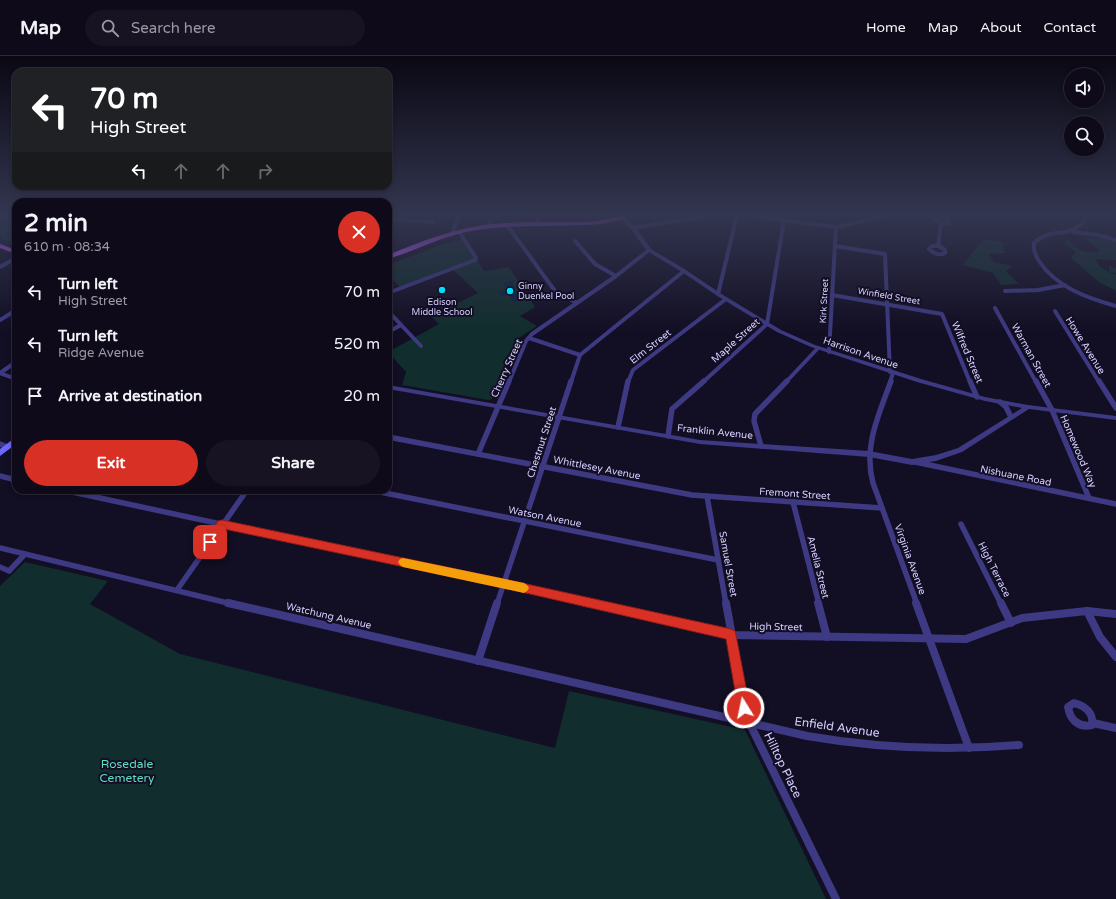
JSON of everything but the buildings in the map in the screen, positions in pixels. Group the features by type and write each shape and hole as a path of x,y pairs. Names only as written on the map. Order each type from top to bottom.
{"main road":[{"path":"0,453 4,446"}],"street":[{"path":"392,292 475,260 476,258 473,253"},
{"path":"528,253 555,291 577,303"},
{"path":"586,253 595,264 616,276"},
{"name":"Cherry Street","path":"478,454 523,348 529,338 616,276 645,253"},
{"name":"Harrison Avenue","path":"655,253 767,324 792,338 828,352 977,397 1028,407 1116,418"},
{"path":"718,294 727,253"},
{"name":"Maple Street","path":"668,436 672,409 767,324 779,253"},
{"name":"Kirk Street","path":"828,352 835,253"},
{"name":"Virginia Avenue","path":"881,253 885,254 892,372 869,454 870,470 882,508 969,748"},
{"path":"1035,253 1044,268 1065,285 1092,298 1116,306"},
{"path":"0,267 12,260"},
{"path":"529,338 580,355 684,271"},
{"path":"1005,292 1038,290 1065,285"},
{"name":"Winfield Street","path":"832,295 942,314"},
{"name":"Elm Street","path":"618,428 629,378 633,370 726,299"},
{"name":"Warman Street","path":"995,308 1052,410"},
{"name":"Howe Avenue","path":"1054,311 1116,408"},
{"path":"0,320 12,312"},
{"name":"Wilfred Street","path":"942,314 977,397"},
{"path":"392,316 421,346"},
{"path":"392,330 401,325"},
{"path":"761,446 754,421 754,414 818,348"},
{"name":"Chestnut Street","path":"478,661 526,521 580,355"},
{"path":"0,373 12,365"},
{"path":"0,373 12,378"},
{"name":"Franklin Avenue","path":"392,388 700,442 869,454 912,462 936,458 960,450 1028,407"},
{"path":"1000,402 1006,407 1011,417"},
{"name":"Homewood Way","path":"1052,410 1089,498"},
{"name":"Whittlesey Avenue","path":"392,438 708,496"},
{"name":"Nishuane Road","path":"912,462 1116,504"},
{"path":"0,476 12,479"},
{"name":"High Street","path":"82,494 504,584 731,635 929,638 966,640 1022,618 1087,611 1116,614"},
{"path":"177,590 244,494"},
{"name":"Watson Avenue","path":"390,494 718,560"},
{"name":"Fremont Street","path":"708,496 882,508"},
{"name":"Samuel Street","path":"708,496 731,635"},
{"name":"Amelia Street","path":"793,502 827,637"},
{"name":"High Terrace","path":"961,524 1010,622"},
{"name":"Watchung Avenue","path":"0,548 478,661 654,700"},
{"path":"0,567 9,571 25,554"},
{"path":"1087,611 1100,637 1116,657"},
{"name":"Hilltop Place","path":"731,635 744,708 749,723 836,899"},
{"name":"Enfield Avenue","path":"654,700 749,723 835,740 865,744 969,748 1019,745"},
{"path":"1092,723 1116,728"}],"green space":[{"path":"419,253 472,253 484,271 509,267 535,307 520,316 537,326 519,338 492,399 488,400 402,385 406,372 392,356 392,350 439,324 431,316 478,293 452,269 401,288 392,279 392,263"},
{"path":"972,253 1001,253 989,254 994,262 1013,266 1006,271 1019,284 1001,285 993,273 963,265"},
{"path":"1075,253 1116,253 1116,260 1095,259 1099,266 1116,275 1116,291 1099,282 1071,258"},
{"path":"1109,266 1116,268 1116,273 1109,272"},
{"name":"Rosedale Cemetery","path":"25,562 108,581 90,604 180,654 555,748 569,691 745,730 826,899 0,899 0,586"}],"water":[{"name":"Ginny Duenkel Pool","path":"511,281 522,300 513,302 509,295 502,296 499,292 506,290 503,283"}],"slow traffic":[{"path":"403,562 524,588"}],"place":[{"name":"Edison Middle School","path":"442,290"},
{"name":"Ginny Duenkel Pool","path":"510,291"}],"route":[{"path":"210,542 222,524 504,584 731,635 744,708"}]}
